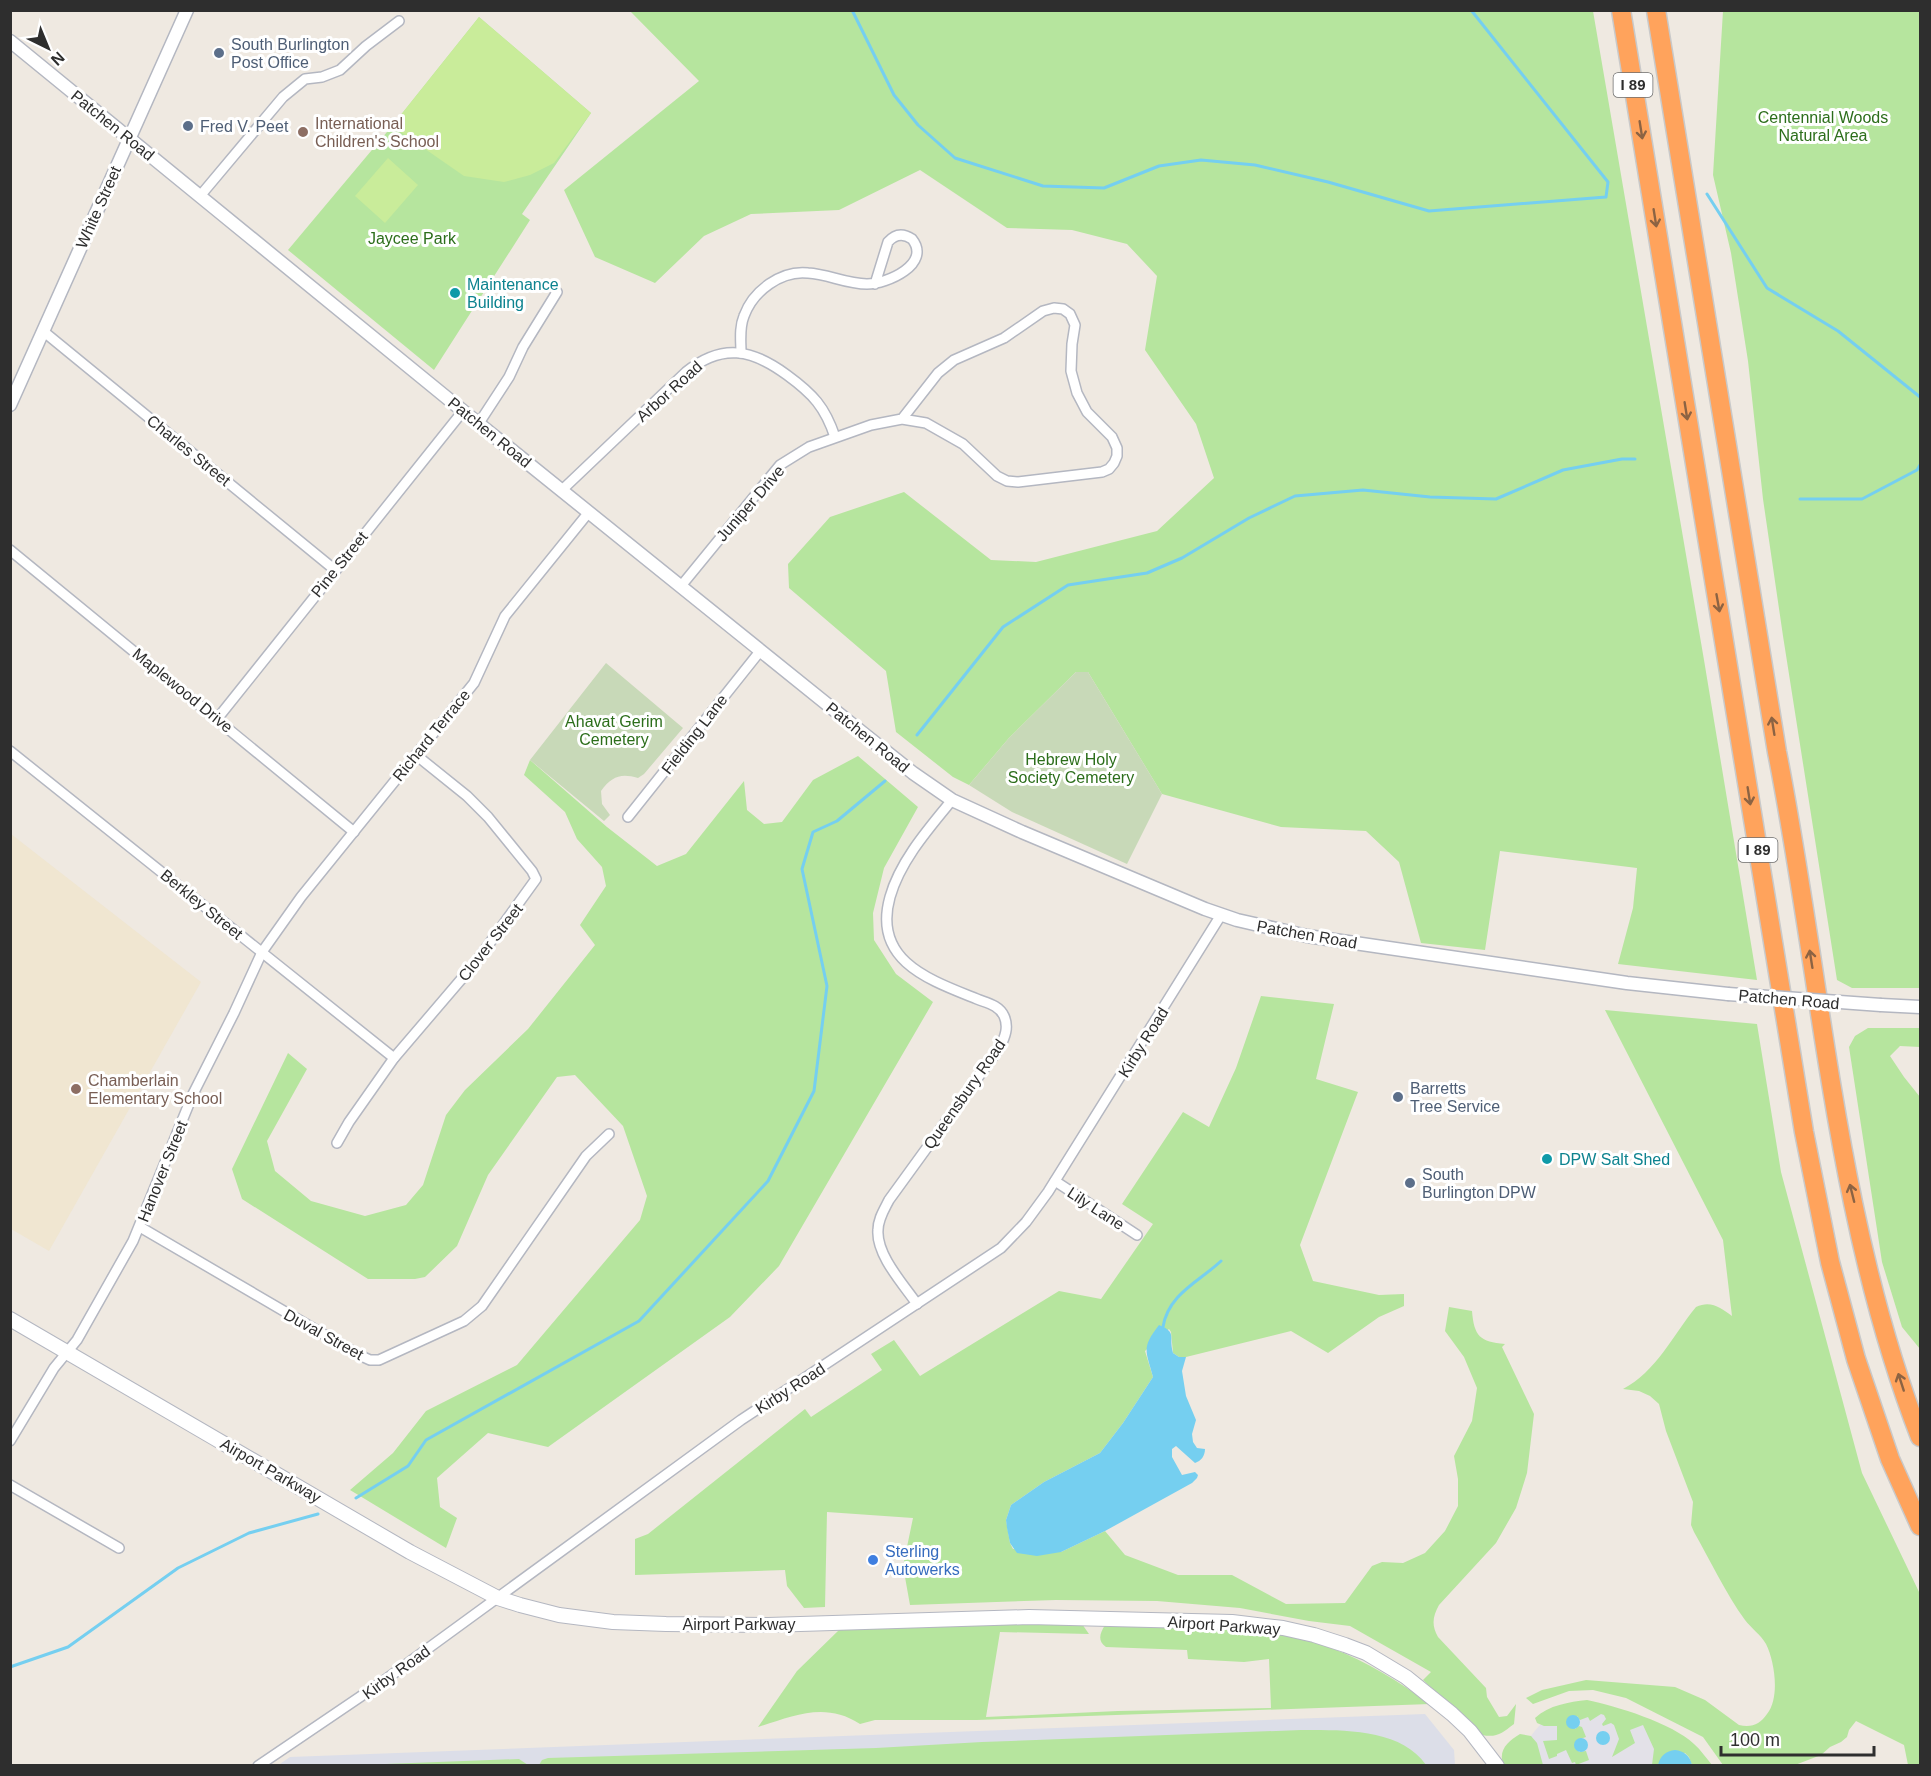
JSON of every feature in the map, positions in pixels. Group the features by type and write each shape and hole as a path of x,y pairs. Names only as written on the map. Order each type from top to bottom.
{"highway":[{"name":"I 89","path":"1621,10 1818,1207 1856,1359 1890,1459 1920,1526"},
{"name":"I 89","path":"1656,10 1847,1172 1876,1301 1895,1366 1920,1437"},
{"path":"1663,10 1671,103"}],"main road":[{"name":"Airport Parkway","path":"10,1318 410,1552 498,1598 559,1615 613,1622 768,1625 1029,1617 1232,1622 1283,1628 1314,1635 1366,1653 1406,1677 1470,1731 1497,1766"}],"street":[{"name":"White Street","path":"10,405 187,10"},
{"path":"200,196 283,98 305,79 322,77 340,70 366,46 399,21"},
{"name":"Patchen Road","path":"10,41 463,411 913,773 952,800 1033,837 1221,915 1254,925 1307,936 1627,983 1728,994 1920,1007"},
{"path":"741,353 740,334 744,317 760,292 777,280 791,274 807,272 852,283 874,284 896,276 914,261 917,248 912,239 900,235 888,242 874,284"},
{"path":"479,423 510,377 523,346 557,292"},
{"name":"Juniper Drive","path":"681,586 780,465 809,447 871,425 902,419 926,423 946,433 970,450 997,476 1007,481 1018,482 1101,472 1112,466 1117,456 1114,440 1088,412 1077,393 1071,371 1075,325 1070,314 1059,308 1043,311 1004,338 954,360 938,373 902,419"},
{"name":"Charles Street","path":"43,331 335,570"},
{"name":"Arbor Road","path":"562,490 695,365 714,355 724,353 741,353 765,361 805,389 826,413 835,436"},
{"name":"Pine Street","path":"217,719 463,411"},
{"name":"Richard Terrace","path":"262,952 302,897 474,683 506,616 589,512"},
{"name":"Maplewood Drive","path":"10,550 354,832"},
{"name":"Fielding Lane","path":"628,817 761,650"},
{"name":"Berkley Street","path":"10,751 394,1058"},
{"name":"Clover Street","path":"337,1143 394,1058 476,962 536,879 488,817 467,796 416,754"},
{"name":"Queensbury Road","path":"917,1304 882,1251 877,1233 881,1214 895,1191 1000,1047 1005,1036 1006,1025 1003,1015 996,1007 947,987 913,969 896,952 888,932 889,904 898,878 917,844 952,800"},
{"name":"Kirby Road","path":"258,1766 382,1682 741,1420 1001,1248 1032,1215 1055,1181 1221,915"},
{"name":"Hanover Street","path":"10,1441 54,1368 77,1340 140,1227 193,1094 262,952"},
{"name":"Duval Street","path":"140,1227 359,1355 370,1360 379,1360 464,1321 482,1306 586,1155 609,1134"},
{"name":"Lily Lane","path":"1055,1181 1137,1235"},
{"path":"10,1485 119,1548"}],"shaded area":[{"name":"Chamberlain Elementary School","path":"11,834 201,982 49,1251 11,1229"},
{"path":"1577,1706 1640,1719 1698,1765 1534,1765 1526,1743 1534,1732 1540,1725"},
{"path":"1425,1714 1454,1750 1455,1765 277,1766 290,1757"}],"green space":[{"path":"630,11 1593,11 1757,980 1618,964 1633,908 1637,868 1500,851 1485,950 1421,943 1399,862 1366,831 1281,827 1162,794 1088,672 1076,672 1009,738 969,785 953,777 896,732 886,671 789,588 788,564 830,517 904,492 991,560 1036,562 1157,531 1214,478 1196,424 1145,350 1157,276 1127,244 1072,230 1007,228 920,170 839,210 751,214 704,236 655,283 595,257 564,190 699,81"},
{"name":"Centennial Woods Natural Area","path":"1723,11 1920,11 1920,988 1852,988 1837,980 1763,499 1748,361 1731,253 1713,175"},
{"name":"Jaycee Park","path":"479,17 591,113 522,214 530,220 434,370 288,250 392,126"},
{"path":"479,17 591,113 554,163 530,175 504,182 464,176 392,126"},
{"path":"388,158 418,185 385,223 355,196"},
{"name":"Ahavat Gerim Cemetery","path":"606,663 683,728 644,774 638,778 617,777 605,786 601,791 602,804 610,815 604,821 530,760"},
{"name":"Hebrew Holy Society Cemetery","path":"1076,672 1088,672 1162,794 1127,864 1012,812 969,785 1009,738"},
{"path":"858,756 918,807 884,868 873,913 874,940 896,974 933,1002 779,1266 730,1317 548,1447 488,1433 437,1478 440,1507 457,1518 446,1548 350,1490 393,1453 426,1411 517,1365 640,1220 647,1196 623,1126 575,1075 557,1077 488,1175 457,1246 425,1277 368,1279 242,1199 232,1169 288,1053 307,1069 267,1141 275,1171 311,1201 365,1216 406,1205 423,1185 446,1115 465,1090 528,1029 595,945 580,925 606,886 602,867 577,839 565,812 524,775 530,760 607,827 657,866 686,854 744,781 747,810 764,824 782,822 813,780"},
{"path":"1261,996 1334,1004 1316,1079 1358,1092 1300,1245 1313,1281 1379,1295 1404,1294 1404,1306 1379,1317 1328,1353 1291,1331 1179,1357 1173,1353 1169,1329 1145,1351 1153,1377 1100,1453 1044,1482 1011,1505 1006,1520 1010,1543 1013,1549 1061,1552 1105,1531 1125,1555 1178,1575 1232,1575 1286,1604 1345,1603 1372,1566 1382,1562 1403,1563 1425,1553 1445,1531 1458,1506 1458,1479 1454,1456 1472,1421 1477,1388 1464,1357 1445,1331 1449,1307 1472,1311 1474,1326 1480,1336 1490,1342 1505,1344 1502,1347 1534,1414 1527,1473 1516,1508 1496,1543 1439,1605 1434,1617 1434,1625 1438,1637 1486,1688 1487,1697 1499,1717 1507,1716 1516,1704 1514,1724 1499,1734 1482,1735 1423,1680 1431,1672 1350,1626 1240,1608 1157,1601 1056,1600 910,1605 903,1566 913,1518 827,1512 825,1607 804,1608 787,1586 785,1570 635,1575 635,1539 648,1534 805,1409 811,1417 882,1370 871,1354 894,1340 920,1376 1059,1291 1101,1299 1153,1224 1122,1204 1183,1112 1209,1127 1236,1068"},
{"path":"1605,1010 1757,1024 1781,1172 1862,1473 1920,1594 1920,1765 1908,1765 1904,1745 1856,1721 1847,1737 1841,1742 1830,1747 1821,1755 1795,1765 1723,1765 1703,1737 1626,1698 1593,1690 1569,1691 1533,1704 1526,1698 1542,1690 1586,1680 1675,1687 1705,1700 1739,1725 1748,1726 1762,1720 1774,1699 1774,1670 1766,1644 1745,1620 1731,1599 1691,1525 1693,1502 1666,1431 1659,1404 1650,1396 1639,1391 1623,1389 1635,1382 1655,1363 1696,1307 1711,1305 1732,1316 1723,1240"},
{"path":"1868,1028 1920,1028 1920,1047 1900,1046 1890,1056 1920,1097 1920,1349 1902,1327 1882,1262 1849,1047 1855,1036"},
{"path":"967,1624 1082,1624 1089,1634 1000,1632 986,1717 1118,1711 1271,1708 1269,1659 1244,1662 1188,1659 1187,1650 1106,1647 1100,1637 1105,1625 1190,1626 1248,1630 1304,1640 1357,1659 1395,1680 1430,1704 977,1720 875,1720 860,1724 847,1717 822,1712 796,1715 758,1727 797,1671 839,1630"},
{"path":"1587,1700 1628,1711 1672,1729 1694,1744 1712,1765 1692,1765 1685,1753 1658,1765 1652,1765 1654,1749 1643,1725 1630,1730 1635,1743 1612,1757 1619,1739 1614,1725 1611,1723 1603,1726 1606,1719 1601,1714 1590,1721 1588,1717 1580,1720 1577,1716 1575,1729 1582,1727 1586,1737 1577,1740 1575,1744 1579,1752 1586,1751 1589,1760 1576,1765 1575,1762 1572,1763 1566,1750 1549,1759 1543,1741 1557,1740 1557,1726 1544,1726 1537,1723 1535,1718 1553,1707"},
{"path":"1301,1730 1352,1731 1386,1738 1402,1744 1426,1765 539,1765 542,1760 548,1758 876,1748"},
{"path":"1520,1734 1531,1736 1537,1743 1543,1765 1504,1765 1502,1755 1505,1747"},
{"path":"519,1759 528,1765 359,1765"}],"water":[{"path":"1159,1325 1170,1333 1173,1353 1179,1357 1186,1357 1182,1371 1186,1396 1196,1420 1192,1434 1193,1442 1197,1448 1205,1449 1202,1458 1195,1463 1176,1446 1172,1449 1172,1457 1182,1475 1195,1472 1198,1475 1197,1478 1192,1483 1105,1531 1061,1552 1037,1556 1017,1553 1010,1543 1006,1520 1011,1505 1044,1482 1100,1453 1153,1377 1148,1361 1147,1345"},
{"path":"1573,1715 1578,1717 1580,1722 1578,1727 1573,1729 1568,1727 1566,1722 1568,1717"},
{"path":"1603,1731 1608,1733 1610,1738 1608,1743 1603,1745 1598,1743 1596,1738 1598,1733"},
{"path":"1581,1738 1586,1740 1588,1745 1586,1750 1581,1752 1576,1750 1574,1745 1576,1740"},
{"path":"1675,1750 1686,1754 1692,1765 1658,1765 1664,1754"}],"waterway":[{"path":"852,10 894,95 918,125 955,158 1043,186 1104,188 1159,166 1201,160 1255,165 1328,182 1429,211 1606,197 1608,182 1471,10"},
{"path":"1707,194 1767,288 1838,331 1920,397"},
{"path":"917,735 1003,627 1068,585 1147,573 1182,558 1249,518 1295,496 1363,490 1430,497 1496,499 1563,470 1622,459 1635,459"},
{"path":"1800,499 1862,499 1917,470 1920,465"},
{"path":"356,1498 408,1466 426,1440 639,1321 768,1181 814,1091 827,986 802,869 813,832 837,821 885,781"},
{"path":"1163,1327 1166,1316 1178,1297 1221,1261"},
{"path":"10,1667 68,1647 178,1568 249,1533 318,1514"}],"place":[{"name":"South Burlington Post Office","path":"219,53"},
{"name":"Fred V. Peet","path":"188,126"},
{"name":"International Children's School","path":"303,132"},
{"name":"Maintenance Building","path":"455,293"},
{"name":"Chamberlain Elementary School","path":"76,1089"},
{"name":"Barretts Tree Service","path":"1398,1097"},
{"name":"DPW Salt Shed","path":"1547,1159"},
{"name":"South Burlington DPW","path":"1410,1183"},
{"name":"Sterling Autowerks","path":"873,1560"}]}
